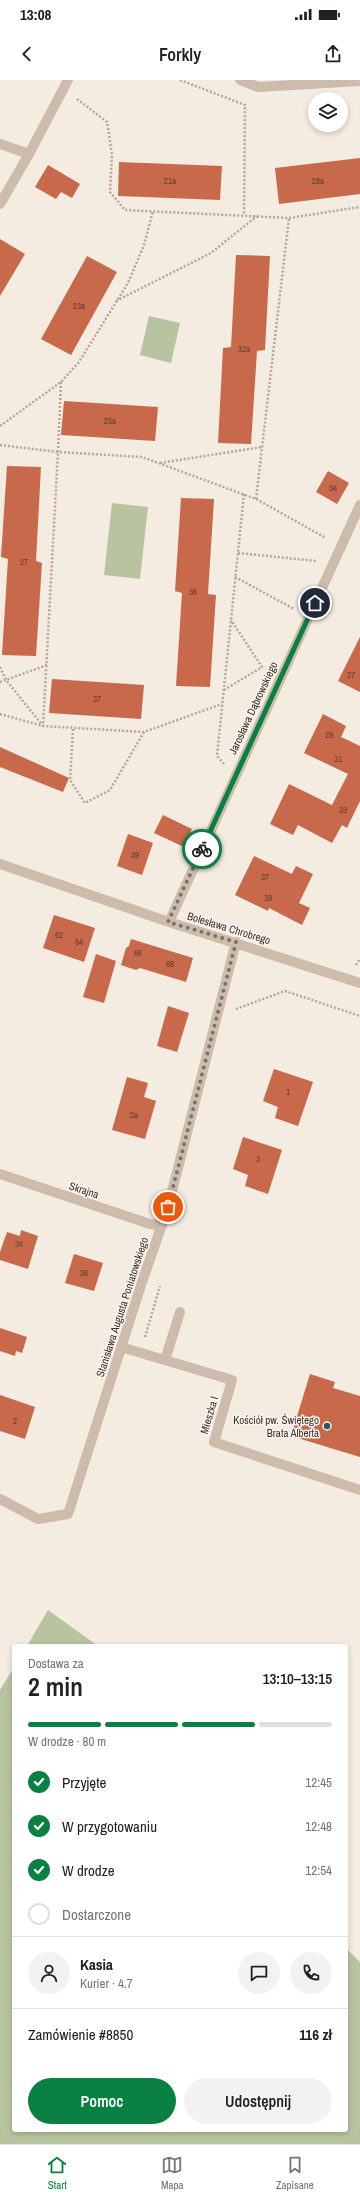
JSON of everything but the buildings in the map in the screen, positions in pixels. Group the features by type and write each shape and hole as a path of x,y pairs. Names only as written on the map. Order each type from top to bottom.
{"street":[{"path":"0,204 29,154 68,80"},
{"path":"240,80 258,87 360,82"},
{"path":"0,144 29,154"},
{"name":"Jarosława Dąbrowskiego","path":"168,922 360,504"},
{"name":"Bolesława Chrobrego","path":"0,864 168,922 236,942 360,983"},
{"name":"Stanisława Augusta Poniatowskiego","path":"0,1499 38,1519 68,1514 121,1347 162,1226 236,942"},
{"name":"Skrajna","path":"0,1174 150,1224 162,1226"},
{"path":"165,1360 180,1312"},
{"name":"Mieszka I","path":"121,1347 232,1380 214,1442 360,1490"}],"path":[{"path":"180,80 245,105 244,216"},
{"path":"62,91 107,122 112,154 110,192 125,210 289,218 360,207"},
{"path":"0,426 61,382 79,362 128,283 144,245 153,211"},
{"path":"116,301 211,253 257,216"},
{"path":"256,499 289,218"},
{"path":"43,726 61,382"},
{"path":"0,445 58,452 142,457 256,499 341,546"},
{"path":"159,463 262,447"},
{"path":"236,776 217,756 244,494"},
{"path":"238,553 333,563"},
{"path":"235,577 309,616"},
{"path":"224,690 262,667 230,620"},
{"path":"0,682 47,665"},
{"path":"0,667 6,680 43,726"},
{"path":"0,714 43,726 73,729 144,732 222,704"},
{"path":"73,729 70,780 85,803 110,790 144,732"},
{"path":"233,1009 285,991 360,1016"},
{"path":"141,1353 161,1285"}],"green space":[{"path":"149,316 180,323 171,363 140,355"},
{"path":"112,503 148,507 140,579 104,575"},
{"path":"48,1610 95,1644 28,1644"},
{"path":"12,1670 12,2132 348,2132 348,1950 360,1962 360,2144 0,2144 0,1690"}],"way so far":[{"path":"168,1207 236,942 168,922 202,849"}],"place":[{"name":"Kościół pw. Świętego Brata Alberta","path":"327,1426"}],"route":[{"path":"202,849 315,603"}]}
